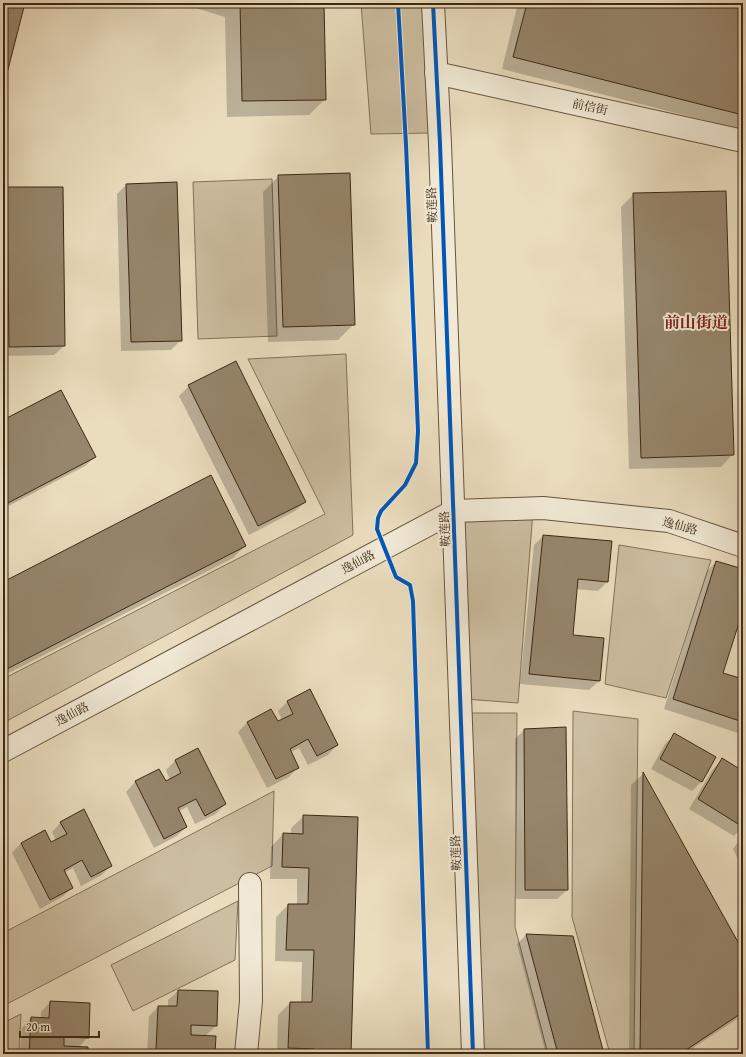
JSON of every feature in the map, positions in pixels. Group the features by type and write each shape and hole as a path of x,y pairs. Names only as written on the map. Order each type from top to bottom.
{"street":[{"name":"鞍莲路","path":"432,3 440,144 474,1054"},
{"name":"前信街","path":"436,73 743,141"},
{"name":"逸仙路","path":"3,751 454,511 543,508 669,521 743,546"},
{"path":"246,1054 251,1001 250,884"}],"shaded area":[{"path":"361,3 424,3 430,133 371,134"},
{"path":"272,179 277,336 198,339 193,182"},
{"path":"346,354 353,535 3,723 3,679 325,514 248,359"},
{"path":"533,511 518,703 465,699 457,514"},
{"path":"619,545 711,560 666,698 605,684"},
{"path":"573,711 638,719 634,1054 610,1054 572,917"},
{"path":"468,713 517,713 515,927 548,1054 481,1054"},
{"path":"274,791 272,866 3,1006 3,933"},
{"path":"238,901 235,960 133,1011 111,965"},
{"path":"21,1014 19,1054 3,1054 3,1023"}],"building":[{"path":"3,3 25,3 3,89"},
{"path":"240,3 324,3 326,100 242,101"},
{"path":"527,3 743,3 743,115 513,57"},
{"path":"350,173 355,325 283,327 278,175"},
{"path":"177,182 182,341 131,342 126,184"},
{"path":"7,187 63,187 65,346 9,347"},
{"path":"726,191 734,455 641,458 633,193"},
{"path":"236,361 306,502 258,526 188,385"},
{"path":"61,390 96,457 8,503 3,494 3,420"},
{"path":"211,475 246,546 3,671 3,582"},
{"path":"543,535 612,541 608,582 578,579 573,635 604,638 600,681 529,674"},
{"path":"716,561 743,569 743,610 723,673 743,679 743,722 673,699"},
{"path":"310,689 338,745 317,756 308,739 290,749 299,768 276,779 247,722 271,709 278,721 293,714 287,701"},
{"path":"566,727 568,890 525,890 524,729"},
{"path":"674,733 716,757 702,782 660,759"},
{"path":"198,748 226,804 205,816 196,799 178,808 187,827 164,839 135,781 159,769 166,781 181,773 175,760"},
{"path":"722,758 743,771 743,827 698,799"},
{"path":"643,772 743,951 743,1012 680,1054 640,1054"},
{"path":"84,809 112,866 91,877 82,860 64,870 73,888 50,900 21,843 45,830 51,842 67,834 60,822"},
{"path":"303,815 358,817 351,1054 314,1054 314,1049 288,1048 290,1002 312,1002 314,950 286,950 288,904 308,904 309,868 282,867 283,833 303,834"},
{"path":"526,934 573,936 604,1054 558,1054"},
{"path":"178,990 218,991 217,1026 191,1025 191,1035 216,1036 215,1054 181,1054 181,1051 156,1050 158,1006 177,1006"},
{"path":"50,1001 90,1003 89,1038 64,1037 64,1046 88,1047 88,1054 29,1054 31,1017 49,1018"}],"cycle path":[{"path":"398,3 406,145 418,431 416,463 405,485 381,511 378,518 377,529 396,577 410,585 413,601 428,1054"},
{"path":"433,3 440,144 473,1054"}],"district":[{"name":"前山街道","path":"696,322"}]}
